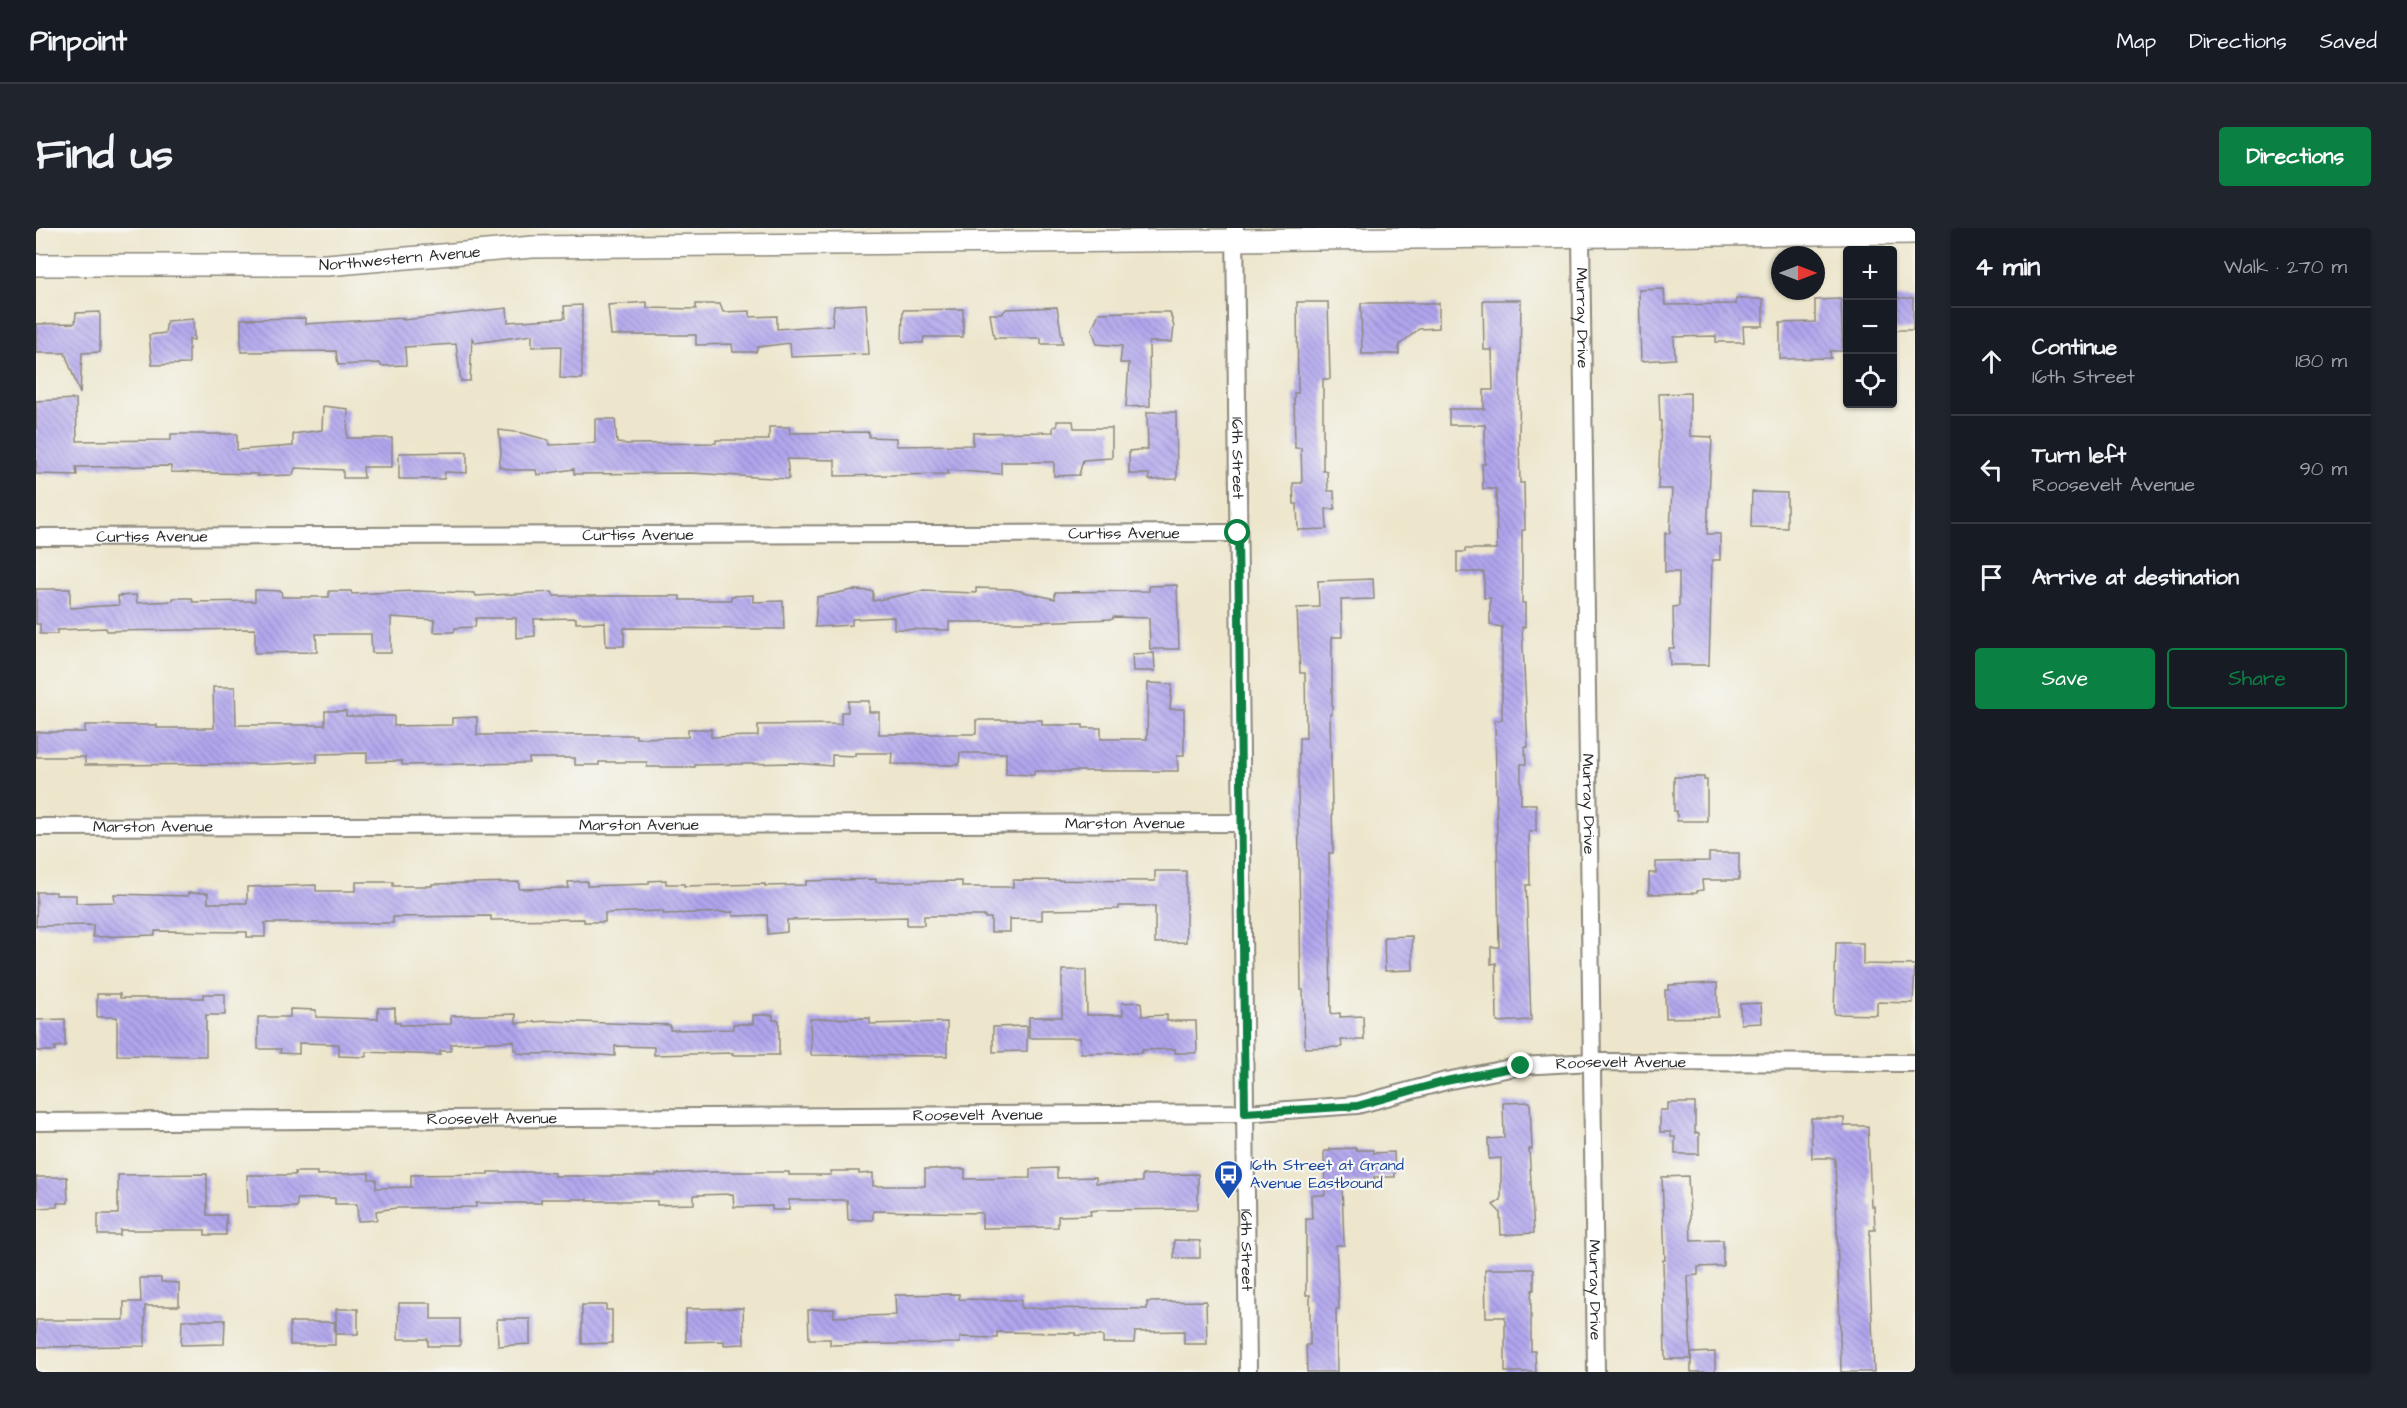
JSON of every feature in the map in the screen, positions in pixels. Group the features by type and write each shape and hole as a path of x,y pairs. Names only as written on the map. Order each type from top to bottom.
{"street":[{"name":"Northwestern Avenue","path":"36,265 327,265 532,246 1235,234 1581,237 1915,233"},
{"name":"16th Street","path":"1235,234 1248,1372"},
{"name":"Murray Drive","path":"1581,237 1596,1372"},
{"name":"Curtiss Avenue","path":"36,537 1238,533"},
{"name":"Marston Avenue","path":"36,827 1242,823"},
{"name":"Roosevelt Avenue","path":"36,1122 1245,1113 1357,1106 1446,1081 1521,1066 1592,1062 1915,1063"}],"building":[{"path":"1664,289 1665,305 1736,304 1736,299 1763,299 1763,326 1743,326 1744,342 1716,342 1716,336 1674,337 1675,359 1641,361 1639,290"},
{"path":"1897,298 1913,298 1913,330 1897,330"},
{"path":"1841,299 1843,351 1830,351 1831,358 1780,359 1780,323 1815,322 1815,300"},
{"path":"1483,300 1521,300 1519,438 1520,483 1524,483 1522,603 1525,603 1525,627 1522,627 1528,747 1525,747 1526,764 1521,764 1521,804 1536,804 1536,831 1529,832 1530,885 1526,885 1531,1020 1497,1022 1496,963 1491,964 1491,947 1499,947 1495,720 1502,720 1502,627 1490,625 1490,598 1484,598 1484,572 1457,572 1457,552 1465,552 1465,549 1497,549 1496,489 1483,489 1485,425 1449,425 1449,409 1484,409 1484,390 1493,390 1492,350 1484,350"},
{"path":"647,302 647,308 696,309 696,304 720,304 723,312 750,311 750,317 777,316 777,329 832,325 834,306 866,304 869,354 791,357 790,343 758,347 756,352 733,352 732,344 696,345 696,335 611,335 608,305"},
{"path":"1297,302 1328,302 1330,379 1323,379 1323,471 1327,471 1328,491 1334,491 1335,509 1326,509 1327,529 1298,530 1297,504 1294,504 1293,483 1302,483 1301,448 1295,448 1294,393 1298,393"},
{"path":"1361,303 1439,303 1439,328 1419,329 1399,345 1399,354 1362,354"},
{"path":"582,305 582,379 560,378 561,346 532,347 532,335 475,343 472,338 470,381 461,381 456,344 405,347 406,365 381,366 380,363 338,365 336,351 241,352 241,319 305,318 305,324 404,318 404,320 507,308 508,322 565,318 564,306"},
{"path":"1057,307 1063,344 1041,344 1041,338 994,338 990,314 1002,314 1006,309"},
{"path":"963,309 963,337 924,337 923,343 902,342 903,310"},
{"path":"100,312 100,352 82,353 80,394 65,353 36,353 36,324 75,323 76,313"},
{"path":"1170,312 1174,327 1172,342 1149,342 1150,406 1126,407 1129,363 1120,363 1122,346 1097,344 1092,329 1099,313"},
{"path":"193,319 194,340 189,339 189,364 152,365 149,335 165,333 167,321"},
{"path":"1690,393 1690,436 1712,437 1707,534 1720,534 1720,560 1712,560 1709,665 1670,665 1669,648 1674,648 1673,607 1679,606 1679,572 1665,572 1665,533 1670,533 1672,489 1658,489 1661,421 1659,394"},
{"path":"76,399 77,441 171,440 171,434 237,434 237,450 293,446 293,434 322,430 323,406 348,409 347,438 392,438 392,467 363,467 364,478 343,478 343,470 295,468 293,475 257,476 258,474 171,472 171,466 76,467 77,475 36,474 36,401"},
{"path":"1147,412 1176,412 1177,479 1149,480 1149,474 1129,474 1129,451 1148,449"},
{"path":"595,419 615,419 617,443 628,444 769,440 769,427 789,427 790,433 869,432 869,437 896,438 896,446 973,445 973,433 1053,432 1057,421 1073,421 1074,428 1112,428 1112,458 1083,460 1079,475 1054,476 1054,462 1001,462 1001,474 948,470 948,474 835,476 835,460 787,459 789,479 692,473 574,474 574,469 537,475 536,470 511,470 499,467 501,453 499,430 548,440 549,445 595,443"},
{"path":"467,452 467,473 445,472 444,479 399,479 399,453"},
{"path":"1752,492 1787,493 1787,528 1751,527"},
{"path":"1373,579 1374,599 1341,600 1342,637 1332,637 1332,714 1330,714 1333,853 1329,853 1331,1014 1340,1013 1340,1017 1363,1016 1364,1040 1341,1040 1342,1047 1305,1048 1303,990 1301,990 1298,794 1299,738 1306,738 1305,673 1300,673 1297,608 1319,607 1318,581"},
{"path":"1177,585 1179,649 1150,649 1149,618 949,622 949,630 894,629 894,617 852,619 852,625 815,627 817,597 853,590 873,591 873,601 921,591 976,593 976,588 1011,589 1055,599 1055,592 1149,591 1149,586"},
{"path":"36,589 70,589 70,608 119,605 118,596 136,595 137,603 173,601 173,598 192,598 193,602 255,601 255,590 281,591 282,597 329,597 329,591 351,591 352,594 414,591 475,593 476,596 552,592 554,596 680,596 680,600 731,600 731,596 753,595 753,602 783,601 784,629 624,628 624,646 606,646 605,622 576,623 576,618 534,619 535,636 516,638 516,618 476,618 475,627 455,628 454,632 434,632 435,620 391,617 391,653 372,653 371,634 316,634 317,652 255,653 255,629 107,631 106,628 57,630 57,634 40,634 40,624 36,624"},
{"path":"1154,653 1155,671 1133,671 1132,654"},
{"path":"1148,683 1172,684 1170,709 1184,709 1184,755 1177,755 1178,771 1034,771 1034,775 1006,774 1006,753 960,753 959,765 891,764 892,753 855,753 855,756 832,755 832,766 795,763 695,765 695,767 647,767 647,762 599,762 599,765 575,765 575,758 529,758 529,763 402,765 402,761 367,762 367,753 317,754 317,762 274,764 85,765 85,757 36,757 36,732 85,732 85,725 214,728 213,687 235,687 236,725 325,725 325,711 346,711 346,716 394,716 394,726 452,725 452,718 477,717 477,735 688,737 688,729 711,729 711,737 758,736 758,725 841,724 841,712 848,712 848,701 869,701 869,712 879,712 879,734 976,734 976,720 1042,720 1042,725 1083,725 1083,728 1101,728 1101,739 1147,739"},
{"path":"1674,777 1704,777 1704,780 1707,780 1707,821 1677,821 1677,811 1674,811"},
{"path":"1709,853 1739,853 1739,880 1702,880 1703,890 1697,893 1649,894 1649,873 1656,873 1656,862 1709,861"},
{"path":"1155,871 1186,871 1186,942 1155,943 1155,906 1042,910 1042,920 1010,919 1010,932 991,932 991,918 985,918 985,916 924,916 924,925 907,925 907,917 787,920 787,932 768,934 767,915 733,916 733,912 663,914 663,911 605,913 605,922 584,922 584,919 491,920 491,916 393,917 393,923 265,923 265,937 247,937 247,932 155,931 155,935 93,937 93,925 36,926 37,892 76,895 76,903 115,902 114,894 188,896 188,893 208,893 208,903 247,903 247,887 316,885 316,891 356,891 356,882 393,882 393,886 432,886 432,884 519,882 519,889 569,888 568,882 587,881 587,886 649,884 649,881 666,880 666,884 684,884 684,886 765,884 765,886 806,885 806,881 876,879 876,882 962,881 962,887 1013,887 1013,880 1155,881"},
{"path":"1412,936 1413,970 1385,971 1384,937"},
{"path":"1836,943 1863,943 1863,964 1915,965 1913,1003 1877,1002 1877,1015 1834,1014"},
{"path":"1062,970 1086,970 1087,1015 1123,1015 1122,1003 1141,1002 1142,1016 1167,1015 1167,1021 1196,1021 1197,1053 1175,1053 1175,1049 1142,1050 1142,1053 1081,1053 1080,1038 1029,1038 1029,1017 1062,1017"},
{"path":"1717,983 1718,1017 1666,1018 1665,990 1669,990 1669,985"},
{"path":"97,994 120,994 120,998 203,998 203,994 225,994 225,1015 206,1015 206,1056 117,1055 117,1017 97,1017"},
{"path":"1761,1003 1762,1023 1741,1024 1740,1004"},
{"path":"378,1008 395,1008 395,1023 400,1023 400,1025 451,1024 451,1016 516,1014 516,1023 548,1021 670,1025 670,1030 733,1029 733,1024 753,1024 753,1015 773,1015 773,1020 779,1020 779,1055 732,1055 733,1053 654,1055 654,1047 615,1046 615,1056 571,1053 529,1054 517,1053 517,1050 514,1050 514,1041 451,1044 451,1051 440,1051 440,1055 366,1052 366,1057 339,1056 339,1044 299,1043 299,1054 280,1053 281,1049 258,1049 258,1017 290,1017 290,1009 316,1010 316,1017 378,1019"},
{"path":"870,1018 870,1024 947,1022 947,1056 811,1055 810,1019"},
{"path":"65,1019 65,1046 55,1047 55,1051 37,1051 36,1020"},
{"path":"1027,1026 1027,1051 993,1052 993,1027"},
{"path":"1530,1102 1532,1149 1529,1149 1534,1233 1501,1235 1500,1212 1493,1205 1501,1200 1501,1158 1489,1159 1488,1139 1504,1138 1503,1103"},
{"path":"1668,1103 1695,1103 1695,1133 1699,1133 1699,1154 1675,1154 1675,1137 1671,1137 1671,1132 1660,1132 1660,1110 1668,1110"},
{"path":"1811,1118 1844,1118 1844,1126 1868,1126 1871,1206 1874,1206 1875,1230 1870,1230 1869,1250 1874,1372 1841,1372 1835,1158 1812,1158"},
{"path":"1356,1148 1356,1150 1373,1150 1373,1153 1394,1152 1395,1177 1374,1177 1374,1183 1342,1184 1344,1245 1336,1245 1339,1309 1336,1309 1337,1372 1307,1372 1306,1345 1310,1345 1310,1295 1306,1295 1306,1219 1312,1219 1311,1195 1325,1195 1324,1151"},
{"path":"1057,1168 1057,1178 1096,1177 1096,1183 1142,1182 1142,1175 1198,1174 1198,1209 1098,1210 1090,1211 1091,1215 1058,1216 1058,1227 982,1228 982,1213 873,1211 873,1220 848,1220 847,1200 789,1200 789,1210 772,1210 772,1206 734,1207 733,1194 694,1195 694,1204 657,1205 657,1201 541,1199 541,1203 476,1203 476,1207 396,1208 376,1211 377,1220 358,1221 357,1204 335,1204 335,1198 297,1199 297,1207 248,1207 247,1175 295,1175 295,1172 317,1172 317,1175 369,1173 369,1179 376,1179 376,1188 411,1187 411,1175 488,1174 488,1172 542,1172 555,1173 555,1176 656,1176 656,1174 709,1172 789,1172 789,1175 831,1175 831,1171 859,1171 859,1174 873,1173 873,1186 925,1186 925,1169 965,1169 965,1179 1030,1178 1030,1169"},
{"path":"207,1174 207,1215 226,1215 226,1235 205,1235 205,1230 120,1230 120,1235 98,1235 98,1214 118,1214 118,1175"},
{"path":"1688,1176 1691,1241 1723,1240 1723,1266 1698,1267 1698,1275 1688,1276 1691,1359 1665,1359 1662,1177"},
{"path":"36,1177 67,1177 68,1203 57,1203 57,1207 37,1208"},
{"path":"1174,1240 1200,1241 1200,1258 1174,1258"},
{"path":"1485,1269 1534,1269 1534,1290 1532,1290 1531,1297 1531,1351 1535,1351 1536,1372 1505,1372 1505,1317 1486,1317"},
{"path":"140,1278 161,1278 161,1282 179,1283 179,1306 145,1306 145,1346 36,1347 36,1320 124,1320 124,1302 141,1302"},
{"path":"959,1294 959,1299 1021,1300 1021,1308 1147,1309 1147,1302 1206,1301 1207,1344 1184,1344 1184,1331 1135,1332 1134,1343 1103,1343 1103,1336 1075,1335 1076,1333 997,1332 997,1338 960,1337 960,1343 830,1345 830,1339 809,1339 808,1310 834,1309 834,1317 896,1315 895,1295"},
{"path":"399,1303 431,1303 431,1319 460,1319 460,1346 428,1346 428,1339 398,1339"},
{"path":"582,1305 606,1305 606,1310 612,1310 612,1343 582,1344"},
{"path":"743,1308 744,1344 724,1345 724,1341 686,1342 686,1309"},
{"path":"336,1309 358,1309 358,1334 336,1334"},
{"path":"497,1319 530,1319 530,1344 498,1346"},
{"path":"182,1320 225,1320 224,1344 181,1345"},
{"path":"290,1322 335,1322 335,1345 290,1345"},
{"path":"1715,1352 1715,1372 1691,1372 1691,1353"}],"place":[{"name":"16th Street at Grand Avenue Eastbound","path":"1229,1200"}],"route":[{"path":"1238,533 1245,1113 1357,1106 1446,1081 1521,1066"}]}
